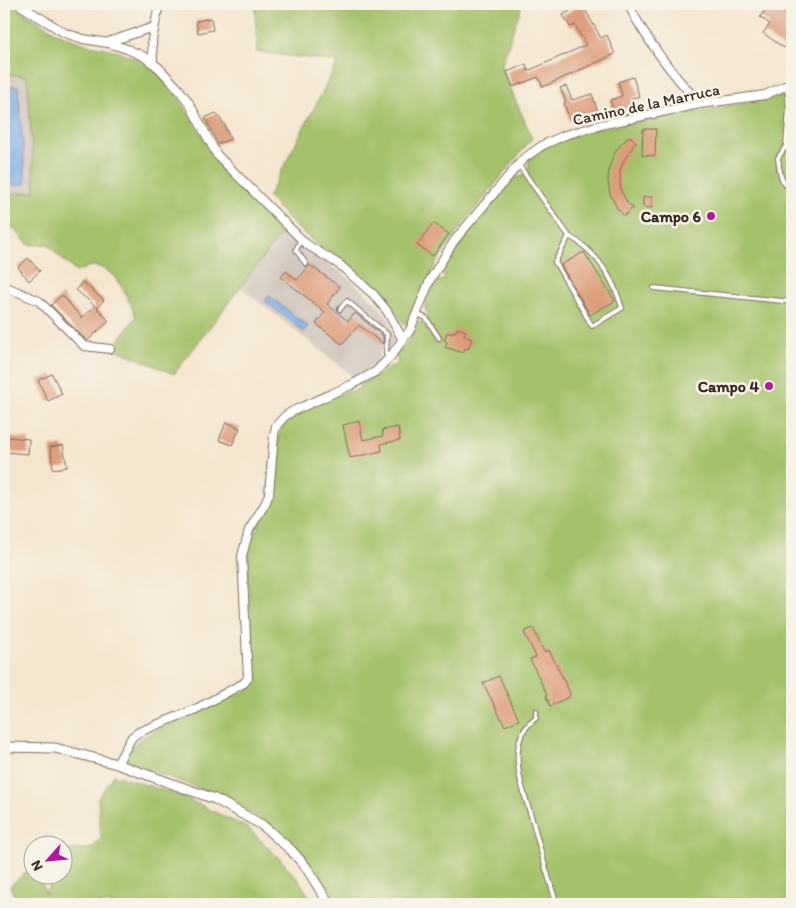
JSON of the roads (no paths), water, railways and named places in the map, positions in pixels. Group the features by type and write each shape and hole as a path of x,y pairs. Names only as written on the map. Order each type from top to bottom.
{"street":[{"path":"18,4 65,33 83,39 108,43 143,56 153,63 177,87 189,103 217,155 301,239 340,265 374,295 387,311 403,340"},
{"path":"153,63 152,40 159,4"},
{"path":"628,4 636,20 665,64 700,104"},
{"path":"108,43 154,27"},
{"name":"Camino de la Marruca","path":"117,764 132,737 139,732 196,708 244,683 248,678 242,556 250,530 269,494 276,426 279,421 293,411 375,372 390,357 410,330 430,280 454,241 518,164 543,145 565,135 600,125 700,104 765,95 790,82"},
{"path":"4,286 39,301 84,346 110,349"},
{"path":"4,747 55,748 117,764 215,799 262,825 291,850 306,867 328,904"}],"lane":[{"path":"790,82 786,146 778,158 780,175 784,185 792,190"},
{"path":"518,164 569,236 583,244 596,256 617,290 622,308 592,326 555,262 569,236"},
{"path":"301,239 296,250 306,264"},
{"path":"654,288 792,302"},
{"path":"340,309 347,301 387,334 386,354 390,357"},
{"path":"417,314 426,318 440,338"},
{"path":"536,711 536,718 527,725 519,742 518,758 522,784 547,877 557,904"}],"water":[{"path":"18,86 26,184 4,186 4,87"},
{"path":"269,296 308,326 304,332 265,301"}],"place":[{"name":"Campo 6","path":"711,216"},
{"name":"Campo 4","path":"769,386"}]}
